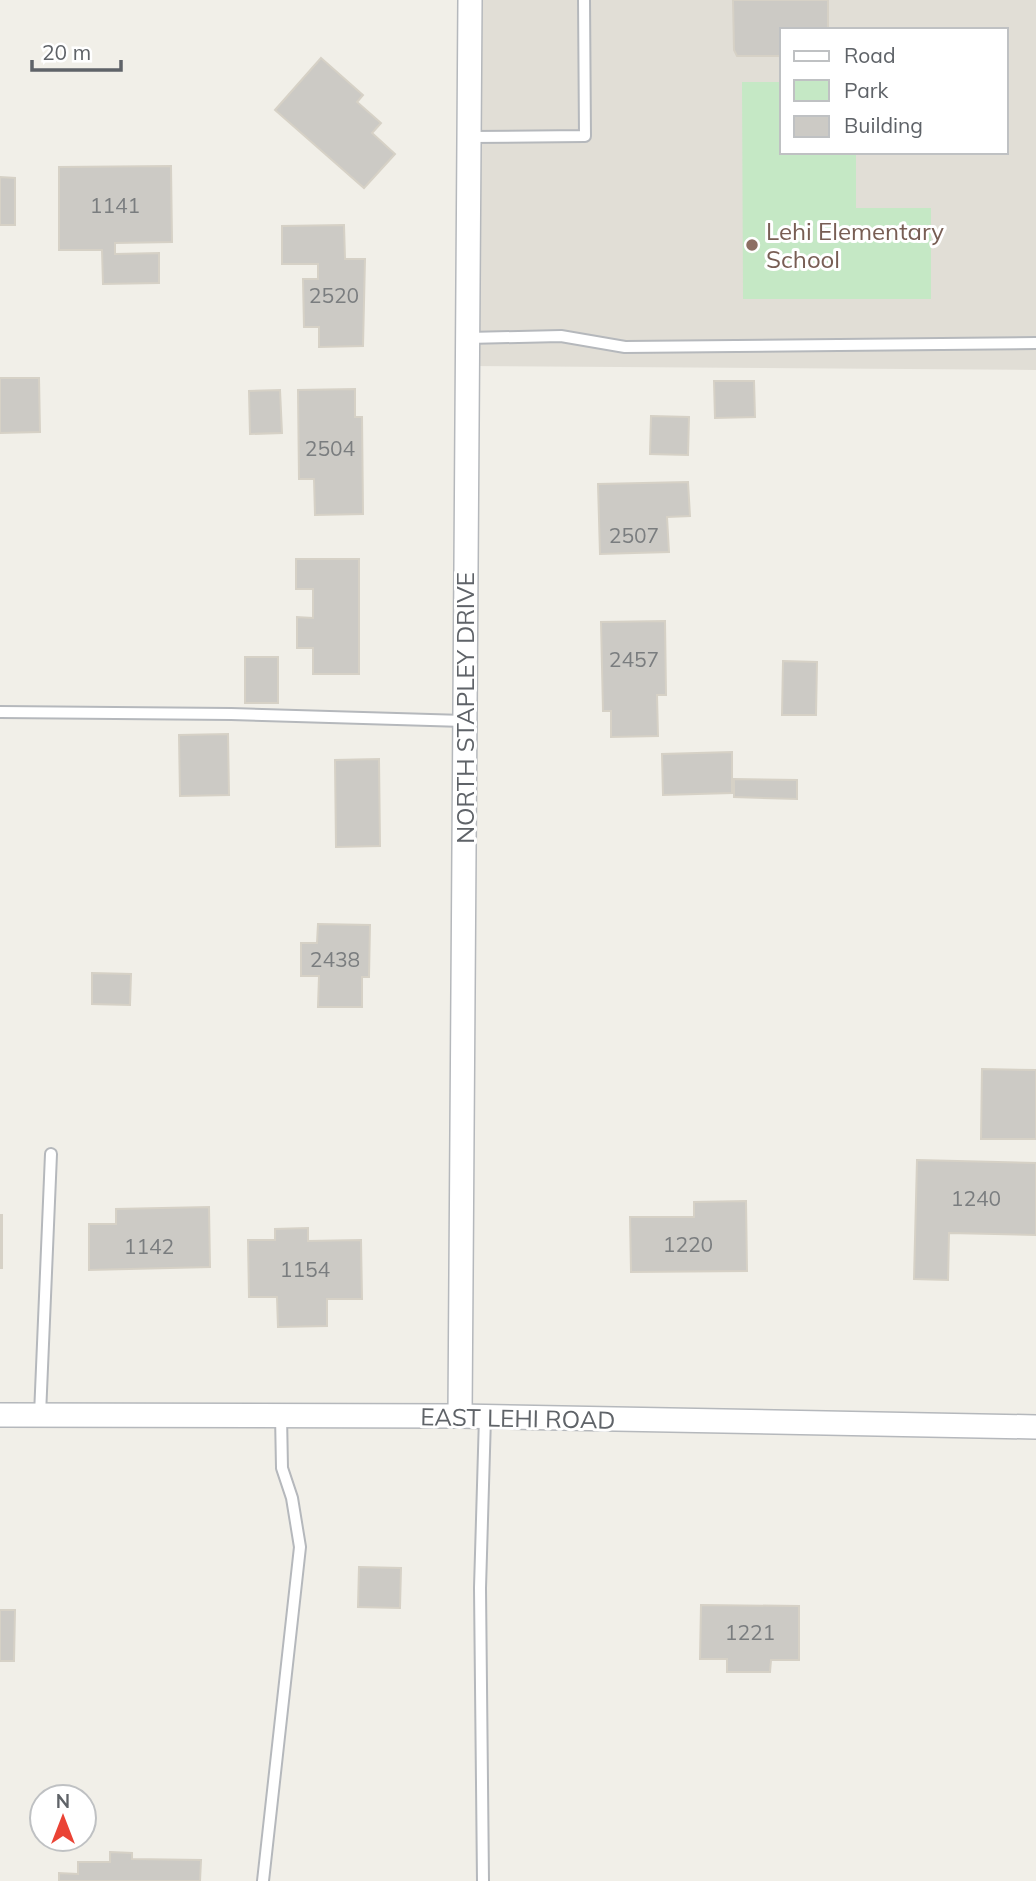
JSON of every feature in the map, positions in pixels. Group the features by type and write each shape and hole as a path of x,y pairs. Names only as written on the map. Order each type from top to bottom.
{"street":[{"name":"NORTH STAPLEY DRIVE","path":"460,1416 470,0"},
{"name":"EAST LEHI ROAD","path":"0,1415 460,1416 1036,1427"}],"lane":[{"path":"469,137 585,136 584,0"},
{"path":"467,338 561,336 625,346 1036,343"},
{"path":"0,712 464,721"},
{"path":"40,1415 51,1154"},
{"path":"263,1881 300,1547 292,1499 282,1468 281,1415"},
{"path":"483,1881 480,1588 485,1417"}],"shaded area":[{"name":"Lehi Elementary School","path":"470,0 1036,0 1036,370 467,366"}],"green space":[{"path":"742,82 780,82 780,154 856,154 856,208 931,208 931,299 743,299"}],"building":[{"path":"733,0 828,0 828,28 780,28 780,56 737,56 734,50"},
{"path":"321,58 363,95 357,102 381,123 372,133 395,154 364,188 275,110"},
{"path":"171,166 172,242 115,243 115,254 159,253 159,283 103,284 102,250 59,250 59,167"},
{"path":"0,177 15,178 15,225 0,225"},
{"path":"344,225 345,259 365,259 363,346 319,347 319,327 304,327 303,279 318,279 318,264 282,264 282,226"},
{"path":"0,378 39,378 40,432 0,433"},
{"path":"714,381 754,381 755,417 715,418"},
{"path":"355,389 355,417 362,417 363,514 315,515 314,479 299,479 298,390"},
{"path":"280,390 282,433 250,434 249,391"},
{"path":"651,416 689,417 688,455 650,454"},
{"path":"688,482 690,516 667,517 669,552 600,554 598,484"},
{"path":"296,559 359,559 359,674 313,674 313,648 297,648 297,617 313,618 313,589 296,589"},
{"path":"665,621 666,695 657,695 658,736 611,737 611,711 603,711 601,622"},
{"path":"245,657 278,657 278,703 245,703"},
{"path":"783,661 817,662 816,715 782,715"},
{"path":"228,734 229,795 180,796 179,735"},
{"path":"732,752 732,793 663,795 662,754"},
{"path":"379,759 380,846 336,847 335,760"},
{"path":"734,779 797,780 797,799 734,797"},
{"path":"318,924 370,925 369,977 362,977 362,1007 318,1007 319,976 301,976 301,943 317,943"},
{"path":"92,973 131,974 130,1005 92,1004"},
{"path":"982,1069 1036,1070 1036,1139 981,1139"},
{"path":"917,1160 1036,1163 1036,1235 949,1233 948,1280 914,1279"},
{"path":"746,1201 747,1271 631,1272 630,1217 694,1217 694,1202"},
{"path":"209,1207 210,1267 89,1270 89,1224 116,1224 116,1209"},
{"path":"2,1215 2,1268 0,1268"},
{"path":"308,1228 308,1241 361,1240 362,1299 327,1299 327,1326 278,1327 277,1297 249,1297 248,1240 275,1240 275,1229"},
{"path":"359,1567 401,1568 400,1608 358,1607"},
{"path":"701,1605 799,1606 799,1660 771,1660 770,1672 727,1672 727,1659 700,1659"},
{"path":"0,1610 15,1610 14,1661 0,1661"},
{"path":"110,1852 132,1853 132,1859 201,1860 200,1881 59,1881 59,1873 78,1874 78,1862 110,1862"}],"place":[{"name":"Lehi Elementary School","path":"752,245"}]}
